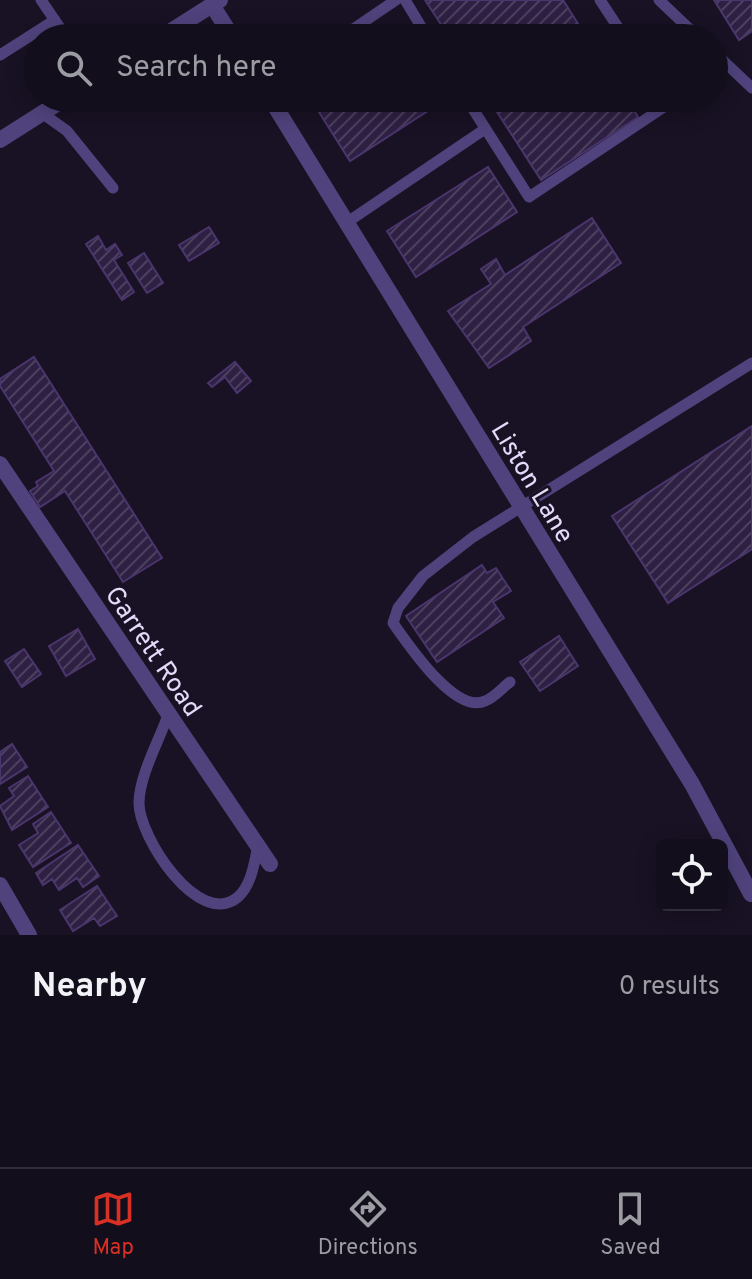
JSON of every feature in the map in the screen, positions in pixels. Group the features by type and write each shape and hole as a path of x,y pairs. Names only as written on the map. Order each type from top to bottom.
{"street":[{"path":"182,24 216,2 226,24"},
{"name":"Liston Lane","path":"279,112 692,784 752,896"},
{"path":"0,140 42,113"},
{"name":"Garrett Road","path":"0,464 270,864"},
{"path":"0,885 29,935"}],"lane":[{"path":"41,0 58,24"},
{"path":"361,24 396,0"},
{"path":"405,0 420,24"},
{"path":"600,0 616,24"},
{"path":"659,0 684,24"},
{"path":"49,24 55,20"},
{"path":"0,55 24,40"},
{"path":"728,65 752,88"},
{"path":"475,112 529,197 656,112"},
{"path":"42,113 67,131 113,188"},
{"path":"346,223 485,129"},
{"path":"510,682 484,702 470,703 447,690 393,623 398,608 423,576 473,537 752,363"},
{"path":"168,715 139,803 148,831 165,864 195,898 219,905 238,898 250,881 258,846"}],"building":[{"path":"425,0 563,0 578,24 441,24"},
{"path":"714,0 752,0 752,31 739,40"},
{"path":"319,112 426,112 350,161"},
{"path":"497,112 635,112 638,117 541,180"},
{"path":"488,167 517,212 416,277 387,231"},
{"path":"592,218 621,263 523,327 531,341 489,368 448,311 491,284 481,269 496,259 505,275"},
{"path":"209,227 219,243 189,261 179,245"},
{"path":"98,236 106,250 115,244 122,255 114,260 134,292 122,300 86,244"},
{"path":"144,253 163,283 147,293 128,263"},
{"path":"34,357 162,558 123,582 65,491 40,507 30,491 38,486 36,482 54,471 0,386 0,379"},
{"path":"235,362 251,381 237,393 225,377 212,387 208,383"},
{"path":"752,426 752,549 668,603 612,516"},
{"path":"482,565 487,573 496,568 511,591 493,602 504,618 437,662 406,616"},
{"path":"78,629 95,659 66,676 49,646"},
{"path":"559,636 578,666 540,691 520,662"},
{"path":"24,649 41,674 22,687 5,661"},
{"path":"12,744 27,767 0,784 0,752"},
{"path":"28,776 48,807 12,830 0,806 14,796 9,788"},
{"path":"51,812 71,843 33,867 19,845 38,833 33,824"},
{"path":"78,845 99,876 83,887 77,878 59,890 52,879 43,885 36,873"},
{"path":"97,886 117,916 100,926 94,918 73,931 60,910"}]}
